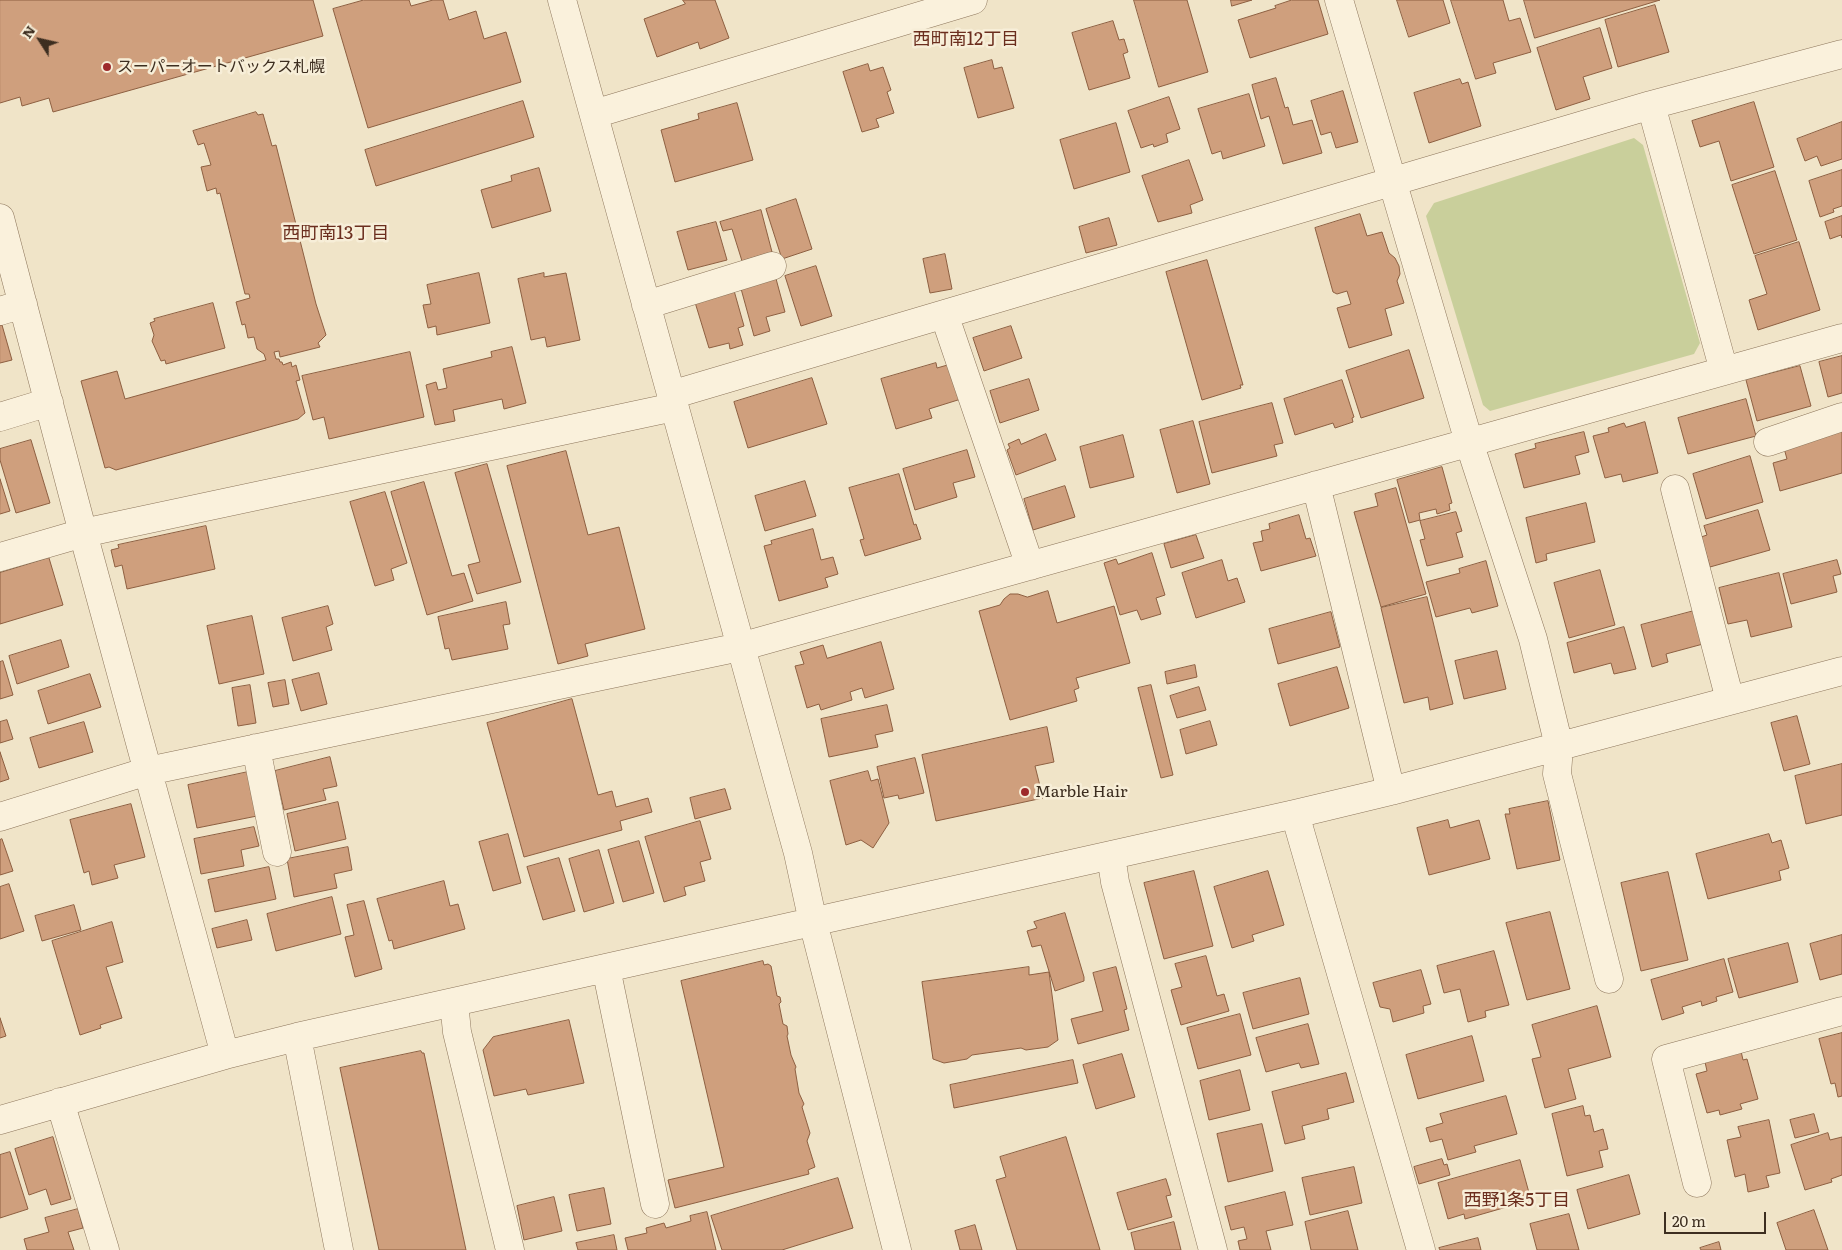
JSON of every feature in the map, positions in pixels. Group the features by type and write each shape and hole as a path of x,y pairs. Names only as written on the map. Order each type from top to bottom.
{"street":[{"path":"562,0 798,853 813,922 896,1250"},
{"path":"594,114 973,0"},
{"path":"1340,0 1469,442 1533,639 1559,746 1557,774 1609,979"},
{"path":"0,557 83,533 672,401 944,314 1651,105 1842,54"},
{"path":"1651,105 1724,371"},
{"path":"0,218 12,308 49,402 225,1055"},
{"path":"646,305 772,266"},
{"path":"944,314 1030,566"},
{"path":"0,818 148,771 740,647 1842,338"},
{"path":"0,417 49,402"},
{"path":"1768,442 1842,417"},
{"path":"1316,485 1391,791"},
{"path":"1675,489 1730,700"},
{"path":"0,1120 225,1055 297,1037 1295,814 1391,791 1842,671"},
{"path":"256,748 276,852"},
{"path":"1295,814 1421,1250"},
{"path":"1111,855 1115,882 1213,1250"},
{"path":"606,968 655,1204"},
{"path":"454,1002 457,1032 510,1250"},
{"path":"1698,1183 1666,1059 1842,1011"},
{"path":"297,1037 339,1250"},
{"path":"60,1102 105,1250"}],"green space":[{"path":"1634,138 1643,145 1700,343 1694,354 1490,411 1483,405 1426,216 1434,203"}],"building":[{"name":"スーパーオートバックス札幌","path":"0,0 313,0 323,36 53,112 49,98 22,106 20,97 0,103"},
{"path":"364,0 409,0 411,6 433,0 443,0 449,20 476,11 484,39 506,32 521,82 368,128 333,9"},
{"path":"683,0 715,0 729,38 700,49 698,42 657,57 644,19 685,4"},
{"path":"1134,0 1187,0 1208,72 1159,87"},
{"path":"1231,0 1252,0 1232,6"},
{"path":"1292,0 1318,0 1328,34 1250,58 1238,20 1276,8 1275,6"},
{"path":"1397,0 1443,0 1450,23 1409,37"},
{"path":"1451,0 1503,0 1509,21 1520,18 1531,52 1493,63 1496,73 1476,79"},
{"path":"1524,0 1660,0 1535,38"},
{"path":"1655,5 1669,52 1618,67 1605,20"},
{"path":"1113,21 1119,40 1124,39 1128,52 1123,54 1130,78 1089,90 1072,33"},
{"path":"1600,28 1612,68 1583,77 1590,99 1556,110 1537,48"},
{"path":"992,60 994,69 1002,67 1014,108 978,118 964,68"},
{"path":"868,64 870,71 883,67 891,90 887,92 894,113 876,119 879,127 862,132 843,72"},
{"path":"1276,78 1285,108 1288,107 1293,125 1312,120 1322,153 1283,164 1269,116 1261,119 1252,85"},
{"path":"1460,79 1462,84 1468,82 1481,126 1429,143 1414,93"},
{"path":"1343,91 1358,142 1336,148 1331,132 1321,135 1311,101"},
{"path":"1249,94 1265,146 1223,159 1221,151 1212,154 1198,109"},
{"path":"1169,97 1180,129 1166,134 1168,142 1154,147 1153,144 1141,148 1128,111"},
{"path":"523,101 534,137 376,186 365,150"},
{"path":"1754,102 1774,167 1731,181 1719,141 1700,147 1692,121"},
{"path":"737,103 753,160 675,182 661,130 699,119 698,114"},
{"path":"256,112 258,115 263,114 272,146 276,145 316,304 326,335 318,343 320,347 280,357 279,351 274,352 276,359 279,359 283,365 291,362 292,367 296,365 300,380 296,381 305,413 298,419 116,470 109,467 105,468 81,381 117,371 125,399 266,360 264,354 257,349 254,337 248,338 245,324 242,325 236,302 250,298 249,294 245,294 220,193 217,194 216,188 207,191 201,167 211,165 204,143 198,145 193,131"},
{"path":"1842,122 1842,159 1821,166 1817,156 1805,161 1797,139"},
{"path":"1116,123 1130,172 1074,189 1060,140"},
{"path":"1189,160 1203,200 1190,205 1192,213 1158,222 1142,176"},
{"path":"539,168 551,211 492,228 481,190 512,181 511,176"},
{"path":"1842,170 1842,206 1833,209 1834,212 1820,217 1809,181"},
{"path":"1775,171 1797,240 1754,254 1732,185"},
{"path":"796,199 812,249 782,259 766,209"},
{"path":"761,210 772,252 742,261 732,229 723,231 720,222"},
{"path":"1360,214 1367,236 1382,232 1389,253 1395,258 1399,266 1400,274 1397,281 1404,303 1385,309 1392,335 1349,348 1337,308 1351,304 1347,291 1337,294 1333,292 1315,228"},
{"path":"1842,216 1842,238 1841,235 1830,239 1825,222"},
{"path":"1109,218 1117,245 1086,253 1079,227"},
{"path":"716,222 727,260 688,270 677,232"},
{"path":"1799,242 1820,310 1758,330 1749,300 1767,294 1755,256"},
{"path":"945,254 952,289 930,293 923,259"},
{"path":"1207,260 1243,385 1240,385 1241,388 1202,400 1166,272"},
{"path":"816,266 832,316 801,326 785,276"},
{"path":"479,273 490,323 437,335 436,326 428,328 423,305 431,304 427,285"},
{"path":"544,273 544,277 566,273 580,340 547,347 545,337 531,340 518,279"},
{"path":"775,275 785,312 766,317 770,331 754,336 740,285"},
{"path":"733,287 744,326 738,328 743,345 730,349 729,343 709,348 694,299"},
{"path":"213,303 225,348 166,364 165,360 161,361 152,341 154,335 150,323 155,321 154,319"},
{"path":"0,325 2,325 12,360 0,363"},
{"path":"1011,326 1022,358 984,371 973,338"},
{"path":"512,347 526,403 504,409 502,399 453,410 455,421 435,425 426,385 436,382 438,390 447,388 443,369 492,357 491,352"},
{"path":"1409,350 1424,398 1361,418 1346,371"},
{"path":"410,352 424,417 329,439 324,417 313,420 302,376"},
{"path":"1842,356 1842,393 1828,397 1819,362"},
{"path":"936,363 937,368 951,364 961,399 929,409 932,418 896,429 881,379"},
{"path":"1800,366 1811,406 1757,421 1746,380"},
{"path":"812,378 827,424 748,448 734,402"},
{"path":"1029,379 1039,410 1000,423 990,391"},
{"path":"1342,380 1354,417 1352,418 1353,422 1335,428 1333,423 1295,435 1284,399"},
{"path":"1746,399 1756,436 1688,454 1678,418"},
{"path":"1272,403 1283,443 1274,445 1277,456 1212,473 1199,422"},
{"path":"1193,421 1210,484 1177,493 1160,430"},
{"path":"1645,422 1658,473 1623,482 1621,474 1605,478 1593,436 1609,432 1608,428 1624,423 1626,427"},
{"path":"1842,424 1842,473 1780,491 1773,463 1787,459 1782,441"},
{"path":"1584,432 1589,452 1575,456 1580,474 1524,488 1515,454 1536,448 1535,444"},
{"path":"1046,434 1056,460 1016,475 1007,450 1010,448 1008,444 1019,439 1021,444"},
{"path":"1123,435 1134,477 1090,488 1080,447"},
{"path":"31,440 50,503 16,513 0,460 0,449"},
{"path":"967,450 975,477 953,483 957,497 915,510 903,469"},
{"path":"566,451 588,535 619,527 645,629 585,644 588,656 558,664 507,466"},
{"path":"1750,456 1763,502 1706,519 1693,474"},
{"path":"487,464 521,582 477,594 468,565 480,562 455,473"},
{"path":"1442,467 1452,503 1449,504 1450,510 1437,514 1436,509 1419,513 1420,520 1409,523 1397,480"},
{"path":"899,474 914,525 916,524 921,539 865,556 860,540 864,539 849,488"},
{"path":"0,479 10,511 0,514"},
{"path":"805,481 816,516 765,531 755,496"},
{"path":"424,482 452,576 464,573 473,601 427,615 391,492"},
{"path":"1065,486 1075,517 1033,530 1024,499"},
{"path":"1396,488 1426,594 1381,607 1354,512 1378,506 1375,494"},
{"path":"385,492 407,563 391,569 394,580 375,586 350,502"},
{"path":"1586,503 1595,542 1546,554 1547,560 1536,563 1526,518"},
{"path":"1758,510 1770,550 1710,567 1701,537 1707,535 1704,526"},
{"path":"1456,512 1462,531 1456,533 1463,557 1427,566 1420,540 1425,539 1420,521"},
{"path":"1299,515 1306,539 1310,538 1316,556 1261,571 1253,543 1263,541 1261,531 1270,529 1269,524"},
{"path":"206,526 215,569 127,589 122,565 115,567 111,550 119,548 118,545"},
{"path":"813,529 821,560 833,557 838,574 825,578 828,587 779,601 764,546 772,544 771,541"},
{"path":"1196,535 1204,558 1171,568 1164,544"},
{"path":"1152,553 1165,595 1156,598 1161,614 1141,620 1137,610 1120,615 1104,563 1116,559 1118,564"},
{"path":"49,558 63,605 0,624 0,573"},
{"path":"1222,560 1228,581 1237,578 1245,602 1196,618 1182,573"},
{"path":"1837,560 1841,574 1833,576 1837,592 1791,604 1783,574"},
{"path":"1486,561 1498,606 1472,613 1470,608 1436,617 1426,582 1460,573 1459,569"},
{"path":"1600,570 1615,625 1569,638 1554,583"},
{"path":"1779,573 1792,627 1751,637 1747,620 1728,624 1719,588"},
{"path":"1048,591 1057,623 1114,606 1130,663 1076,678 1079,688 1074,690 1077,701 1010,720 979,611 1000,605 1010,594 1027,597"},
{"path":"1427,597 1453,704 1430,710 1428,697 1404,703 1381,608"},
{"path":"506,602 510,624 503,625 508,649 452,660 449,648 445,649 438,617"},
{"path":"328,606 333,624 326,627 332,650 293,661 282,618"},
{"path":"1694,611 1703,644 1666,654 1668,662 1652,667 1641,625"},
{"path":"1331,612 1340,647 1278,664 1269,629"},
{"path":"252,616 264,674 219,684 207,626"},
{"path":"1624,627 1636,669 1614,674 1611,663 1574,673 1567,643"},
{"path":"61,640 69,667 17,684 9,656"},
{"path":"881,642 894,689 865,698 862,688 850,692 852,700 821,710 819,704 807,708 795,666 804,664 800,652 823,645 827,658"},
{"path":"1497,651 1506,689 1464,699 1455,661"},
{"path":"3,661 13,695 0,699 0,662"},
{"path":"1195,665 1197,677 1167,684 1165,672"},
{"path":"1337,667 1349,708 1290,726 1278,684"},
{"path":"319,673 327,704 301,711 292,680"},
{"path":"90,674 101,707 48,724 38,691"},
{"path":"285,680 289,704 273,707 268,683"},
{"path":"250,685 256,723 238,726 232,688"},
{"path":"1151,685 1173,775 1161,778 1138,688"},
{"path":"1199,687 1206,710 1177,718 1170,696"},
{"path":"572,699 598,795 612,791 616,807 648,798 652,812 620,821 622,830 524,857 487,723"},
{"path":"887,705 893,731 875,735 878,747 829,757 821,719"},
{"path":"1797,716 1810,764 1784,771 1771,723"},
{"path":"7,720 13,739 0,743 0,722"},
{"path":"1210,721 1217,745 1186,754 1180,730"},
{"path":"84,722 93,752 39,768 30,738"},
{"path":"1047,727 1054,762 1035,766 1043,798 936,821 922,755"},
{"path":"0,752 9,779 0,782"},
{"path":"330,757 337,786 323,789 326,800 284,810 275,771"},
{"path":"915,758 924,793 899,799 898,795 884,798 877,767"},
{"path":"1842,764 1842,815 1806,824 1795,776"},
{"path":"868,771 871,781 878,779 889,823 873,848 861,840 846,845 830,781"},
{"path":"248,772 257,816 197,828 188,785"},
{"path":"725,789 731,809 695,819 690,798"},
{"path":"1548,801 1560,860 1517,869 1505,814 1510,814 1509,809"},
{"path":"338,802 346,839 295,851 287,814"},
{"path":"131,804 145,857 114,865 118,878 92,885 89,871 84,873 70,820"},
{"path":"1448,820 1450,828 1479,820 1490,859 1429,875 1417,828"},
{"path":"700,821 711,859 700,862 705,881 684,887 686,895 664,902 645,837"},
{"path":"254,827 259,846 241,850 244,866 201,874 194,839"},
{"path":"508,834 521,883 493,891 479,842"},
{"path":"1769,834 1772,843 1781,840 1789,868 1779,871 1781,880 1708,899 1696,854"},
{"path":"2,839 13,871 0,875 0,840"},
{"path":"639,841 654,893 623,902 608,850"},
{"path":"348,847 352,870 334,874 337,888 294,897 287,859"},
{"path":"599,850 614,903 584,912 569,859"},
{"path":"559,858 575,911 543,920 527,867"},
{"path":"269,867 276,899 215,912 208,880"},
{"path":"1194,871 1213,946 1164,959 1144,883"},
{"path":"1268,871 1284,925 1252,935 1254,941 1232,948 1214,887"},
{"path":"1668,872 1688,960 1641,971 1621,883"},
{"path":"444,881 450,906 458,904 465,929 394,949 392,940 389,941 377,899"},
{"path":"9,884 24,931 0,939 0,887"},
{"path":"332,897 341,934 276,951 267,914"},
{"path":"364,901 382,969 355,977 345,937 354,935 347,905"},
{"path":"74,905 81,930 42,941 35,916"},
{"path":"1550,912 1570,989 1527,1000 1506,923"},
{"path":"1065,913 1084,981 1055,991 1041,945 1032,947 1027,931 1037,928 1034,922"},
{"path":"247,920 252,940 217,948 212,929"},
{"path":"112,922 123,962 106,967 122,1018 100,1025 101,1028 80,1035 52,941"},
{"path":"1842,935 1842,974 1820,980 1810,944"},
{"path":"1788,943 1798,982 1739,998 1728,959"},
{"path":"1494,951 1509,1005 1485,1011 1486,1017 1468,1022 1460,989 1444,993 1437,966"},
{"path":"1206,956 1217,996 1224,994 1229,1011 1181,1025 1171,990 1182,987 1175,964"},
{"path":"1724,959 1733,992 1716,997 1717,1001 1702,1006 1701,1001 1682,1007 1684,1013 1662,1020 1651,980"},
{"path":"763,961 764,965 768,964 771,966 777,996 780,997 781,1002 779,1004 783,1024 787,1026 787,1036 796,1067 799,1093 804,1104 802,1107 810,1133 807,1141 815,1167 808,1170 809,1174 675,1208 668,1180 724,1167 681,981"},
{"path":"1029,967 1029,975 1049,972 1058,1040 1048,1047 1026,1050 1021,1048 972,1055 967,1059 944,1063 933,1059 922,982"},
{"path":"1116,967 1127,1009 1124,1010 1129,1030 1078,1044 1071,1019 1103,1011 1093,973"},
{"path":"1421,970 1431,1004 1423,1006 1424,1013 1393,1022 1390,1009 1380,1007 1373,983"},
{"path":"1300,978 1309,1014 1253,1029 1243,993"},
{"path":"1597,1006 1611,1057 1568,1069 1576,1099 1545,1108 1532,1059 1541,1057 1532,1025"},
{"path":"1240,1014 1251,1055 1198,1069 1187,1028"},
{"path":"0,1018 6,1036 0,1038"},
{"path":"569,1020 584,1083 528,1095 526,1089 494,1096 483,1050 493,1037"},
{"path":"1308,1024 1319,1064 1301,1068 1299,1063 1266,1072 1256,1038"},
{"path":"1842,1033 1842,1096 1838,1097 1835,1083 1831,1084 1819,1039"},
{"path":"1472,1036 1484,1081 1418,1099 1406,1055"},
{"path":"421,1051 424,1053 466,1250 379,1250 340,1068"},
{"path":"1741,1051 1743,1060 1747,1059 1758,1099 1740,1104 1742,1109 1720,1115 1719,1110 1707,1113 1696,1074 1707,1071 1705,1062"},
{"path":"1122,1054 1135,1097 1096,1109 1083,1065"},
{"path":"1073,1060 1078,1083 954,1108 950,1085"},
{"path":"1240,1070 1250,1110 1209,1120 1200,1081"},
{"path":"1346,1073 1354,1102 1327,1109 1329,1119 1302,1126 1305,1139 1285,1144 1272,1092"},
{"path":"1506,1096 1517,1134 1474,1146 1476,1152 1448,1160 1442,1139 1430,1142 1426,1128 1443,1123 1440,1114"},
{"path":"1583,1106 1585,1116 1590,1115 1594,1132 1603,1129 1608,1149 1599,1151 1603,1167 1567,1176 1552,1114"},
{"path":"1814,1114 1819,1132 1795,1138 1790,1120"},
{"path":"1769,1120 1780,1173 1766,1176 1769,1187 1748,1192 1745,1174 1735,1177 1727,1140 1741,1137 1738,1127"},
{"path":"1262,1124 1273,1171 1228,1182 1217,1134"},
{"path":"1828,1133 1830,1140 1842,1137 1842,1175 1831,1179 1832,1182 1805,1190 1791,1145"},
{"path":"53,1137 71,1199 51,1205 46,1189 29,1195 15,1149"},
{"path":"1066,1137 1100,1250 1017,1250 996,1180 1006,1177 1000,1157"},
{"path":"10,1152 28,1209 0,1218 0,1155"},
{"path":"1442,1159 1444,1165 1447,1164 1450,1175 1419,1184 1414,1167"},
{"path":"1520,1160 1531,1200 1465,1219 1464,1214 1448,1219 1438,1183"},
{"path":"1354,1167 1362,1203 1310,1215 1302,1178"},
{"path":"1629,1175 1640,1214 1588,1229 1577,1190"},
{"path":"838,1178 853,1228 782,1250 722,1250 711,1216"},
{"path":"1166,1179 1171,1195 1166,1196 1172,1217 1128,1230 1117,1193"},
{"path":"604,1188 611,1224 577,1231 569,1195"},
{"path":"1285,1192 1293,1225 1266,1231 1271,1250 1240,1250 1238,1241 1247,1239 1244,1227 1231,1230 1225,1207"},
{"path":"554,1197 562,1231 524,1240 517,1206"},
{"path":"78,1209 83,1228 68,1232 74,1250 27,1250 24,1239 49,1232 45,1218"},
{"path":"1814,1210 1828,1250 1786,1250 1777,1223"},
{"path":"1348,1211 1358,1250 1311,1250 1305,1222"},
{"path":"707,1212 716,1250 628,1250 625,1238 647,1233 646,1228 664,1223 666,1228 691,1221 690,1216"},
{"path":"1569,1214 1579,1250 1537,1250 1530,1224"},
{"path":"1174,1222 1181,1250 1135,1250 1131,1233"},
{"path":"975,1225 982,1250 960,1250 955,1231"},
{"path":"614,1235 617,1250 578,1250 576,1243"},
{"path":"1478,1238 1481,1250 1440,1250 1439,1248"},
{"path":"1719,1242 1721,1250 1701,1250 1700,1248"}],"place":[{"name":"スーパーオートバックス札幌","path":"107,67"},
{"name":"Marble Hair","path":"1025,792"}],"district":[{"name":"西町南12丁目","path":"966,40"},
{"name":"西町南13丁目","path":"336,234"},
{"name":"西野1条5丁目","path":"1517,1201"}]}
